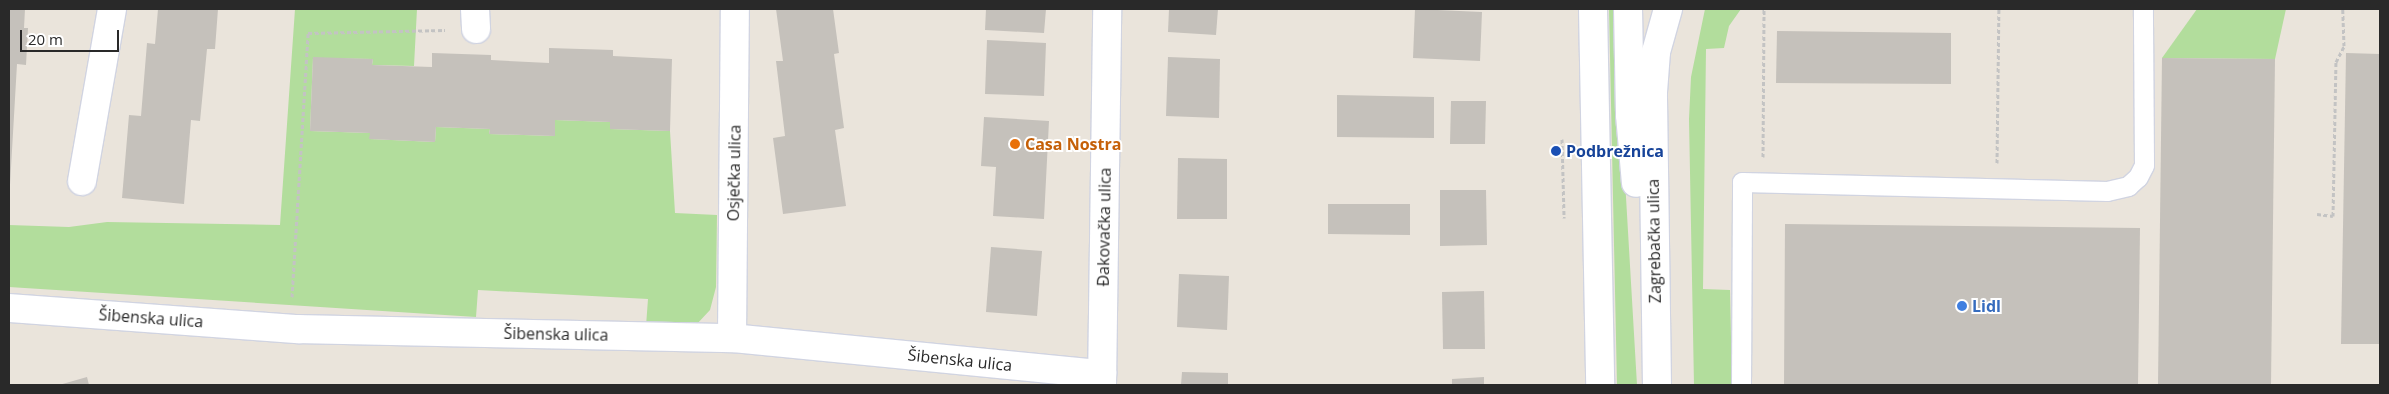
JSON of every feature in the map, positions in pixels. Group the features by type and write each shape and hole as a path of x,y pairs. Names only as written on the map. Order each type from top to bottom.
{"street":[{"path":"82,181 112,9"},
{"name":"Osječka ulica","path":"732,338 735,9"},
{"name":"Đakovačka ulica","path":"1102,380 1107,9"},
{"path":"1593,9 1600,385"},
{"path":"1628,9 1630,115 1636,178 1642,228 1654,272"},
{"name":"Zagrebačka ulica","path":"1657,385 1653,92 1656,52 1668,9"},
{"name":"Šibenska ulica","path":"9,308 290,328 732,338 1102,380"}],"lane":[{"path":"1741,385 1742,182 2107,190 2128,186 2138,177 2144,165 2143,9"}],"path":[{"path":"1763,183 1764,9"},
{"path":"1988,167 1997,167 1999,9"},
{"path":"2317,214 2333,216 2336,62 2344,46 2343,9"},
{"path":"290,328 308,33 476,19"}],"green space":[{"path":"295,9 417,9 414,66 372,65 373,59 313,58 310,131 370,133 370,139 435,142 436,127 490,129 489,134 554,136 555,120 610,122 610,129 670,131 675,213 717,215 716,287 710,310 696,325 646,326 648,299 478,290 476,317 9,287 9,225 69,227 107,222 280,225"},
{"path":"1609,9 1620,9 1623,146 1637,385 1617,385"},
{"path":"1705,9 1741,9 1729,26 1724,48 1706,49 1703,289 1730,290 1732,385 1694,385 1689,119 1691,77"},
{"path":"2197,9 2286,9 2275,59 2162,58"}],"building":[{"path":"9,9 25,9 24,28 28,28 26,65 17,64 10,185"},
{"path":"158,9 218,9 215,49 207,49 200,121 191,120 184,204 122,198 129,115 141,116 147,43 155,44"},
{"path":"776,9 833,9 839,53 834,54 844,128 835,130 846,206 783,214 773,138 785,136 776,61 783,61"},
{"path":"986,9 1046,9 1044,33 985,30"},
{"path":"1169,9 1218,9 1216,35 1168,32"},
{"path":"1415,9 1482,12 1480,61 1413,58"},
{"path":"1777,31 1951,33 1951,84 1776,83"},
{"path":"987,40 1046,43 1044,96 985,94"},
{"path":"549,48 613,50 613,56 672,59 670,131 610,129 610,122 555,120 555,136 489,134 490,129 436,127 435,142 369,139 370,133 310,131 313,57 373,59 372,65 432,67 432,53 491,55 491,60 549,63"},
{"path":"2346,53 2380,54 2380,344 2341,344"},
{"path":"1168,57 1220,59 1219,118 1166,116"},
{"path":"2162,58 2275,59 2271,385 2158,385"},
{"path":"1337,95 1434,97 1434,138 1337,137"},
{"path":"1451,101 1486,101 1485,144 1450,144"},
{"path":"984,117 1049,121 1044,219 993,216 996,167 981,166"},
{"path":"1178,158 1227,159 1227,219 1177,219"},
{"path":"1440,190 1486,190 1487,245 1440,246"},
{"path":"1328,204 1410,204 1410,235 1328,234"},
{"name":"Lidl","path":"1785,224 2140,228 2138,385 1784,385"},
{"path":"991,247 1042,251 1037,316 986,312"},
{"path":"1179,274 1229,276 1227,330 1177,327"},
{"path":"1484,291 1485,349 1443,349 1442,292"},
{"path":"1182,372 1228,373 1228,385 1181,385"},
{"path":"87,377 89,385 59,385"},
{"path":"1484,377 1484,385 1452,385 1452,379"}],"place":[{"name":"Casa Nostra","path":"1015,144"},
{"name":"Podbrežnica","path":"1556,151"},
{"name":"Lidl","path":"1962,306"}]}
